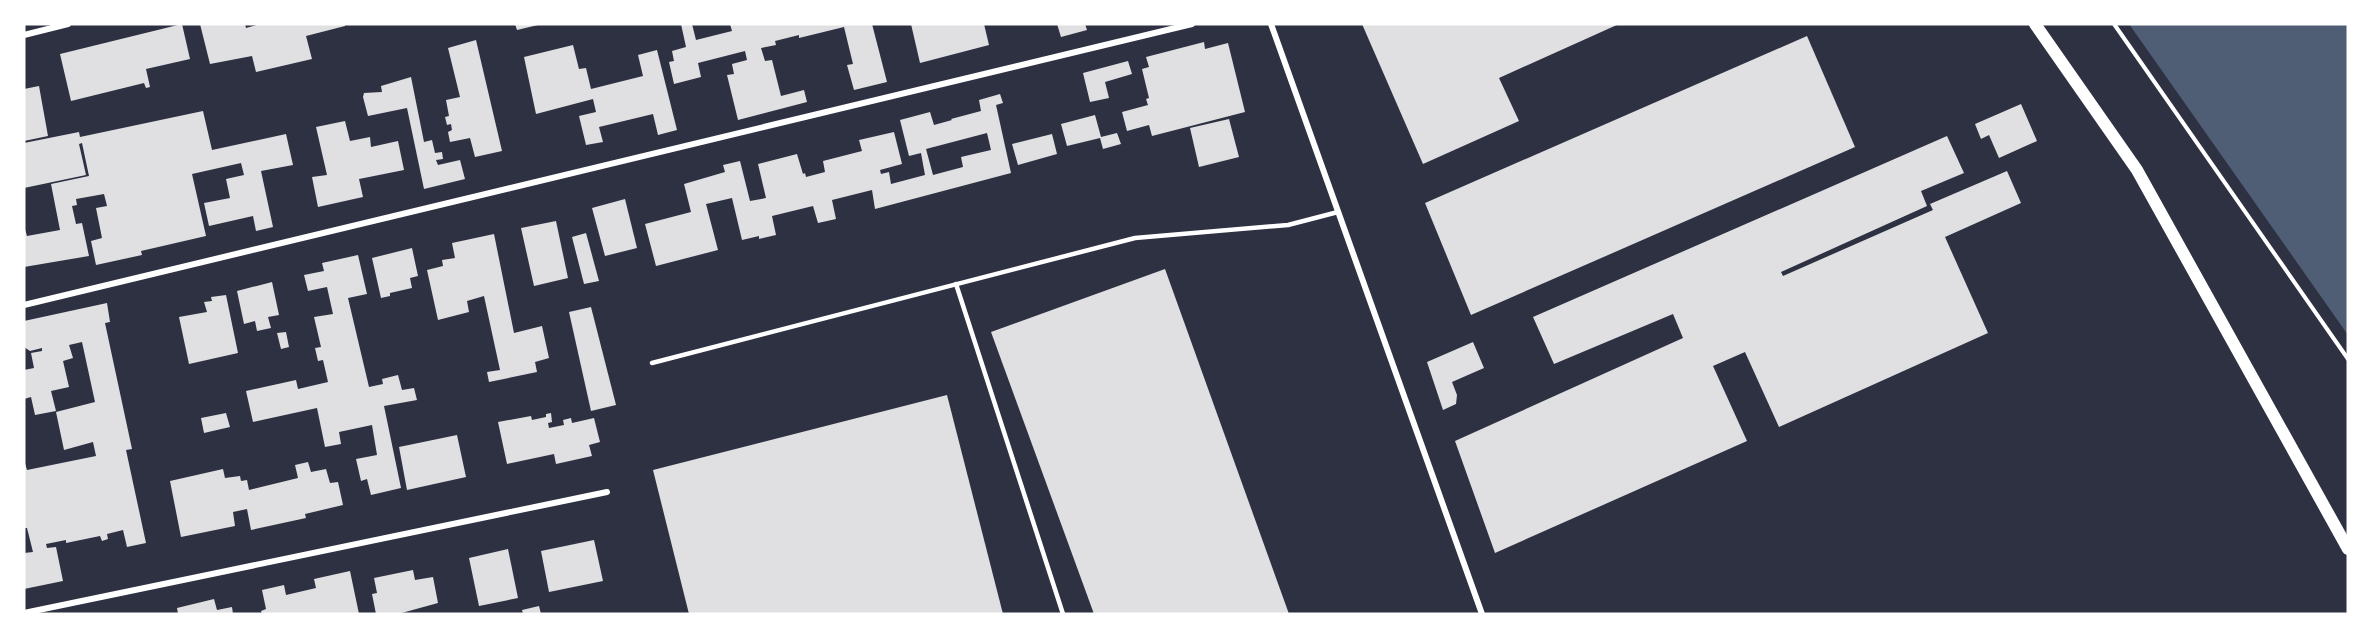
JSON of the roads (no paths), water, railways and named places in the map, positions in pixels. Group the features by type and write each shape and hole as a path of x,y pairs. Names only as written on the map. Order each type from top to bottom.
{"main road":[{"path":"2035,24 2137,170 2348,549"}],"street":[{"path":"24,35 68,24"},
{"path":"24,305 1192,24"},
{"path":"1271,24 1482,614"},
{"path":"24,613 607,492"}],"lane":[{"path":"652,363 1135,238 1288,225 1338,212"},
{"path":"956,284 1063,614"}],"water":[{"path":"2129,24 2348,24 2348,335"}]}
